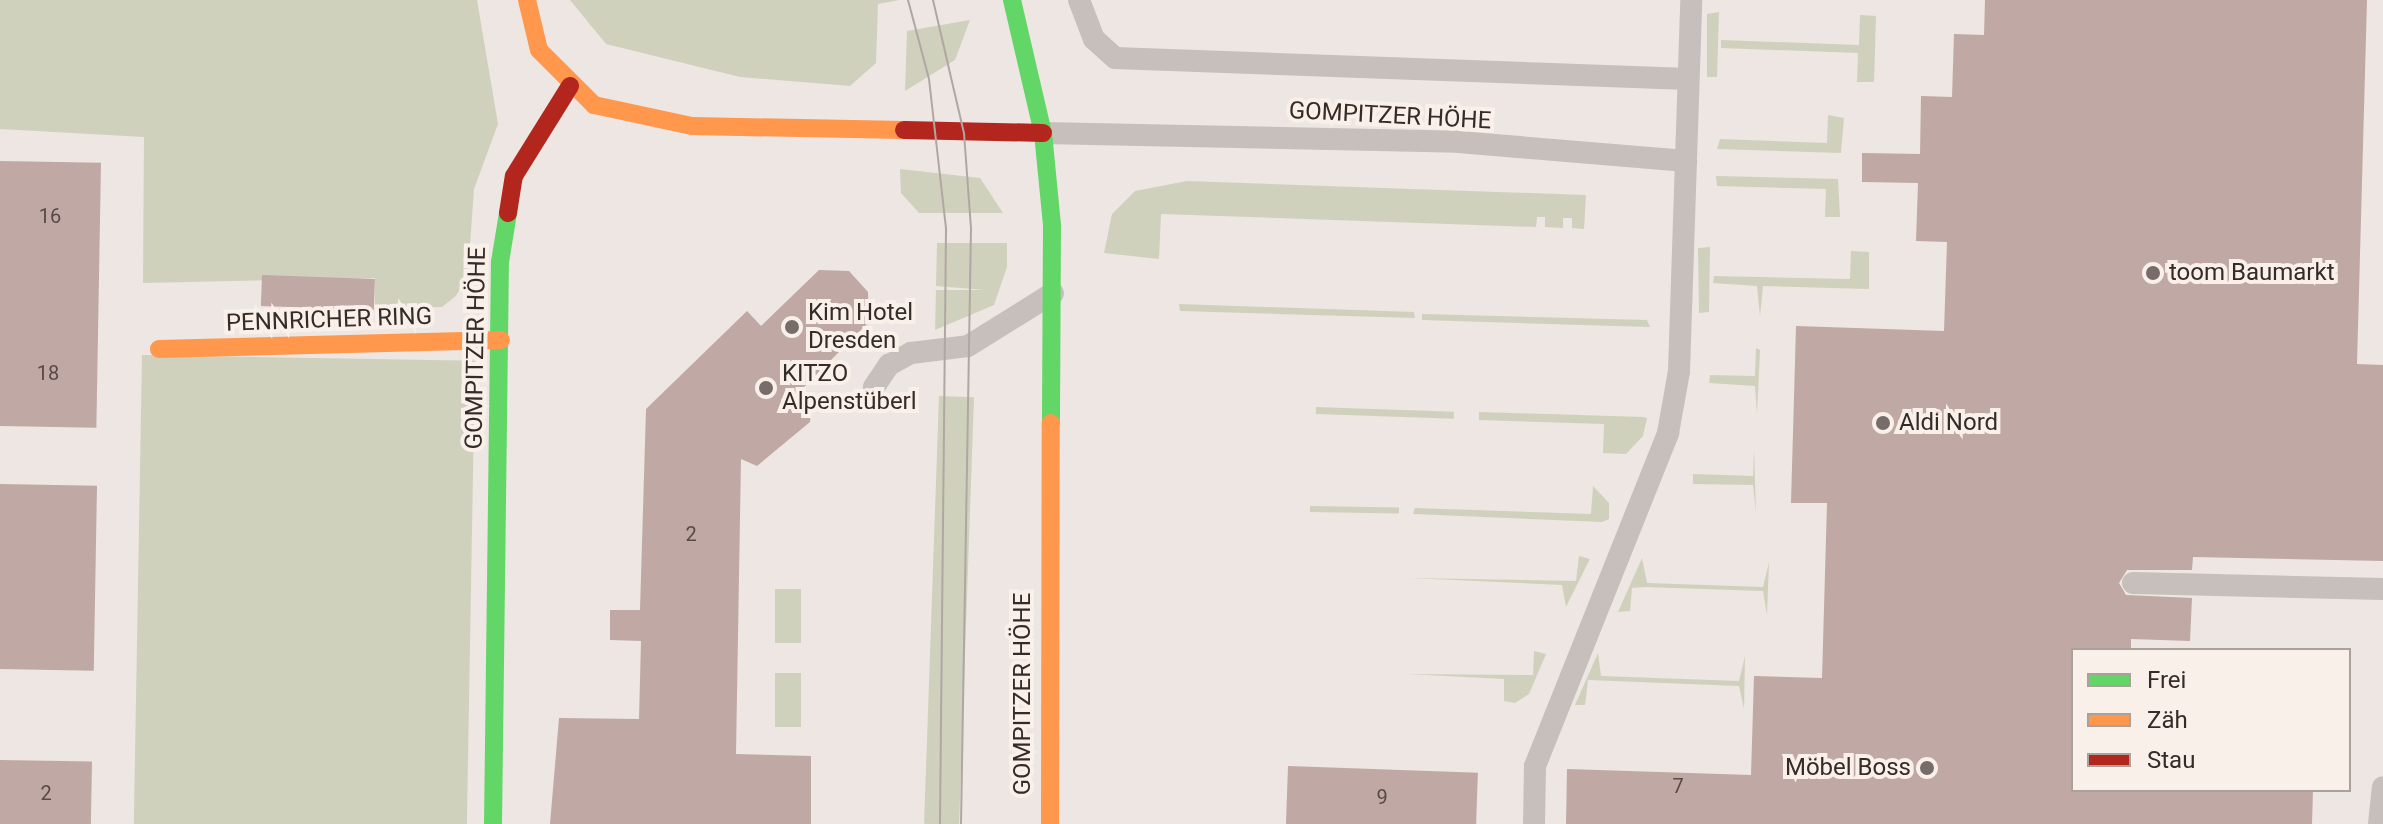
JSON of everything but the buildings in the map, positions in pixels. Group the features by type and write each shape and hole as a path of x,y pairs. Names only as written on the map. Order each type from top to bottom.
{"street":[{"path":"527,0 539,50 570,86"},
{"name":"GOMPITZER HÖHE","path":"1012,0 1043,133 1054,293 1047,636 1050,824"},
{"name":"GOMPITZER HÖHE","path":"493,824 500,262 514,176 570,86 594,105 692,126 1043,133"},
{"name":"PENNRICHER RING","path":"159,349 501,340"}],"lane":[{"path":"1079,0 1094,39 1115,58 1688,79"},
{"path":"1534,824 1535,766 1668,433 1679,371 1691,0"},
{"name":"GOMPITZER HÖHE","path":"1043,133 1459,142 1686,161"},
{"path":"874,387 889,365 911,353 968,346 1054,293"},
{"path":"2133,583 2383,589"},
{"path":"2379,824 2383,787"}],"green space":[{"path":"0,0 477,0 498,124 474,189 468,273 456,296 442,307 375,308 375,278 143,283 144,137 0,129"},
{"path":"570,0 900,0 878,4 876,63 850,86 740,77 606,44"},
{"path":"1719,12 1717,77 1707,77 1707,14"},
{"path":"1860,15 1876,16 1874,82 1857,82 1858,53 1721,48 1721,40 1859,45"},
{"path":"970,20 955,60 905,91 907,31"},
{"path":"1828,115 1844,118 1841,153 1717,149 1720,139 1827,143"},
{"path":"900,169 980,178 1003,213 919,213 901,193"},
{"path":"1716,176 1838,179 1840,217 1825,217 1826,189 1717,186"},
{"path":"1187,181 1586,195 1584,229 1572,228 1572,218 1563,218 1563,228 1545,227 1545,217 1537,217 1536,227 1161,214 1159,259 1104,253 1112,214 1135,191"},
{"path":"937,243 1007,243 1007,267 994,305 935,330 936,290 985,290 936,286"},
{"path":"1710,247 1709,312 1699,313 1698,248"},
{"path":"1851,251 1869,252 1869,289 1763,286 1760,316 1757,286 1713,283 1714,276 1850,279"},
{"path":"1179,304 1414,312 1415,318 1180,311"},
{"path":"1422,314 1647,320 1650,327 1422,320"},
{"path":"1756,348 1760,350 1757,414 1755,386 1709,383 1710,375 1755,376"},
{"path":"142,355 475,361 467,824 134,824"},
{"path":"939,396 974,397 959,824 924,824"},
{"path":"1316,407 1454,412 1454,419 1316,414"},
{"path":"1479,412 1647,418 1643,436 1626,454 1603,453 1604,424 1479,420"},
{"path":"1754,449 1756,513 1753,485 1693,484 1693,474 1753,476"},
{"path":"1593,486 1609,503 1609,519 1602,522 1413,514 1415,508 1591,514"},
{"path":"1310,506 1399,508 1399,514 1310,512"},
{"path":"1579,556 1590,559 1566,607 1562,585 1410,578 1576,581"},
{"path":"1642,558 1647,583 1763,587 1769,562 1767,615 1763,591 1645,587 1632,588 1630,611 1618,612"},
{"path":"775,589 801,589 801,643 775,643"},
{"path":"1534,651 1546,654 1529,694 1515,703 1504,701 1504,679 1407,674 1533,675"},
{"path":"1598,653 1601,676 1739,681 1745,656 1744,709 1739,686 1588,680 1585,705 1575,705"},
{"path":"775,673 801,673 801,727 775,727"}],"tram line":[{"path":"908,0 929,79 946,229 940,824"},
{"path":"933,0 964,133 971,228 961,824"}],"traffic: fast":[{"path":"1012,0 1043,133 1052,225 1051,423"},
{"path":"493,824 500,262 508,213"}],"traffic: slow":[{"path":"527,0 539,50 594,105 692,126 904,130"},
{"path":"159,349 501,340"},
{"path":"1050,824 1051,423"}],"traffic: jam":[{"path":"508,213 514,176 570,86"},
{"path":"904,130 1043,133"}],"place":[{"name":"toom Baumarkt","path":"2153,273"},
{"name":"Kim Hotel Dresden","path":"792,327"},
{"name":"KITZO Alpenstüberl","path":"766,388"},
{"name":"Aldi Nord","path":"1883,423"},
{"name":"Möbel Boss","path":"1927,768"}]}
